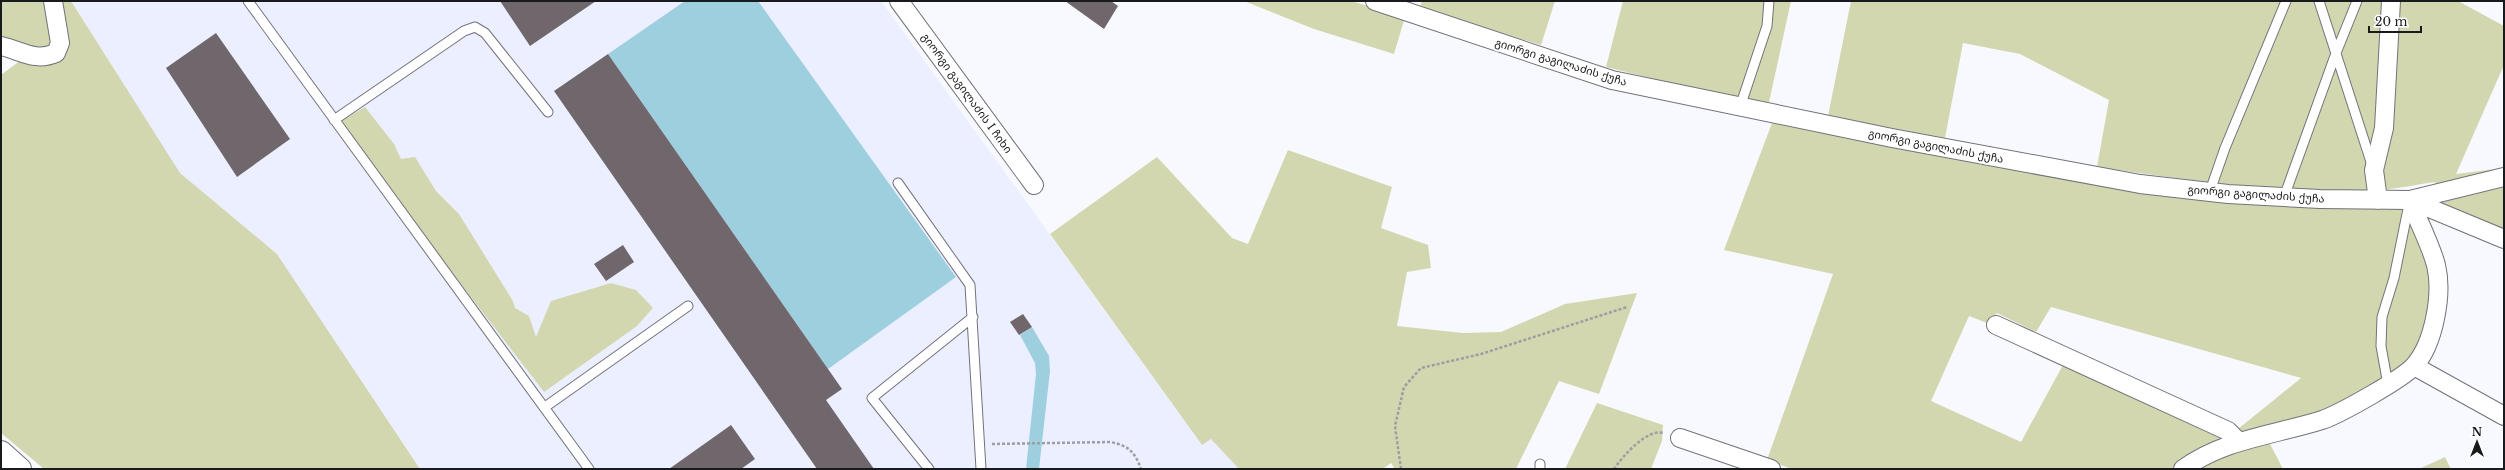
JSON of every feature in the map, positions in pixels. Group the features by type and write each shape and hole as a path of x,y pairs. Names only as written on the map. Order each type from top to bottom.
{"main road":[{"path":"1,452 20,469"}],"street":[{"path":"1,46 31,56 44,58 56,54 60,43 53,1"},
{"name":"გიორგი გაგილაძის I ჩიხი","path":"899,1 1034,185"},
{"name":"გიორგი გაგილაძის ქუჩა","path":"1375,1 1612,80 1740,107 2140,184 2284,197 2410,200 2504,239"},
{"path":"2378,200 2374,170 2384,128 2392,1"},
{"path":"2183,469 2200,456 2239,442 2324,419 2388,385 2414,366 2431,336 2439,296 2436,265 2410,200 2504,177"},
{"path":"1996,325 2228,431 2239,442"},
{"path":"2414,366 2504,416"},
{"path":"1680,438 1771,469"}],"lane":[{"path":"248,1 589,469"},
{"path":"1740,107 1767,26 1769,1"},
{"path":"2210,191 2225,148 2286,1"},
{"path":"2319,1 2374,170"},
{"path":"2284,197 2336,53 2357,1"},
{"path":"334,120 464,31 475,27 485,33 548,112"},
{"path":"898,183 967,279 973,294 981,469"},
{"path":"2388,385 2381,346 2382,317 2394,278 2410,200"},
{"path":"545,407 688,306"},
{"path":"929,469 872,398 973,317"}],"path":[{"path":"1401,469 1395,426 1404,387 1422,368 1481,354 1627,307"},
{"path":"1614,469 1624,454 1644,438 1661,432 1680,438"},
{"path":"979,444 1110,442 1125,445 1136,455 1141,469"}],"shaded area":[{"path":"71,1 881,1 1202,445 1211,438 1239,469 420,469 277,254 180,174"}],"green space":[{"path":"1,1 49,1 56,36 48,51 1,41"},
{"path":"59,1 71,1 180,173 277,254 420,469 44,469 1,433 1,75 21,60 51,63"},
{"path":"1244,1 1351,1 1405,17 1394,54 1314,29"},
{"path":"1422,1 1555,1 1541,45 1420,8"},
{"path":"1623,1 1791,1 1768,107 1606,67"},
{"path":"1851,1 2458,1 2504,26 2504,65 2456,174 2504,168 2504,234 2439,206 2435,182 2380,190 2309,190 2238,185 2097,167 2109,100 2020,54 1963,43 1945,138 1828,116"},
{"path":"365,107 394,144 401,159 415,157 436,191 459,214 513,301 515,308 529,316 536,337 551,301 611,283 636,290 653,308 637,326 544,392 337,123"},
{"path":"1772,123 2138,189 2406,208 2429,271 2431,313 2411,361 2370,389 2320,415 2243,436 2238,429 2301,378 2051,307 2036,332 1997,313 1987,323 1969,316 1931,401 2021,442 2064,363 2224,439 2179,462 2171,469 1792,469 1767,460 1833,274 1724,250"},
{"path":"1288,150 1392,187 1381,228 1428,245 1431,268 1407,272 1397,326 1463,333 1501,332 1565,304 1637,293 1599,394 1559,381 1516,469 1395,469 1391,463 1383,469 1239,469 1211,439 1202,445 1050,234 1157,157 1232,238 1248,244"},
{"path":"1597,403 1663,425 1662,441 1651,469 1565,469"},
{"path":"2269,442 2283,469 2193,469 2204,461"},
{"path":"2445,457 2451,469 2419,469"}],"water":[{"path":"685,1 758,1 956,277 828,369 608,54"},
{"path":"1032,327 1049,356 1050,371 1039,469 1026,469 1036,374 1035,363 1020,335"}],"building":[{"path":"500,1 596,1 530,46"},
{"path":"1065,1 1111,1 1118,6 1104,29"},
{"path":"216,33 290,139 237,177 166,68"},
{"path":"608,54 842,389 826,400 874,469 817,469 554,91"},
{"path":"623,245 634,262 606,281 594,264"},
{"path":"1023,314 1032,327 1019,335 1010,322"},
{"path":"731,425 755,459 741,469 669,469"}]}
